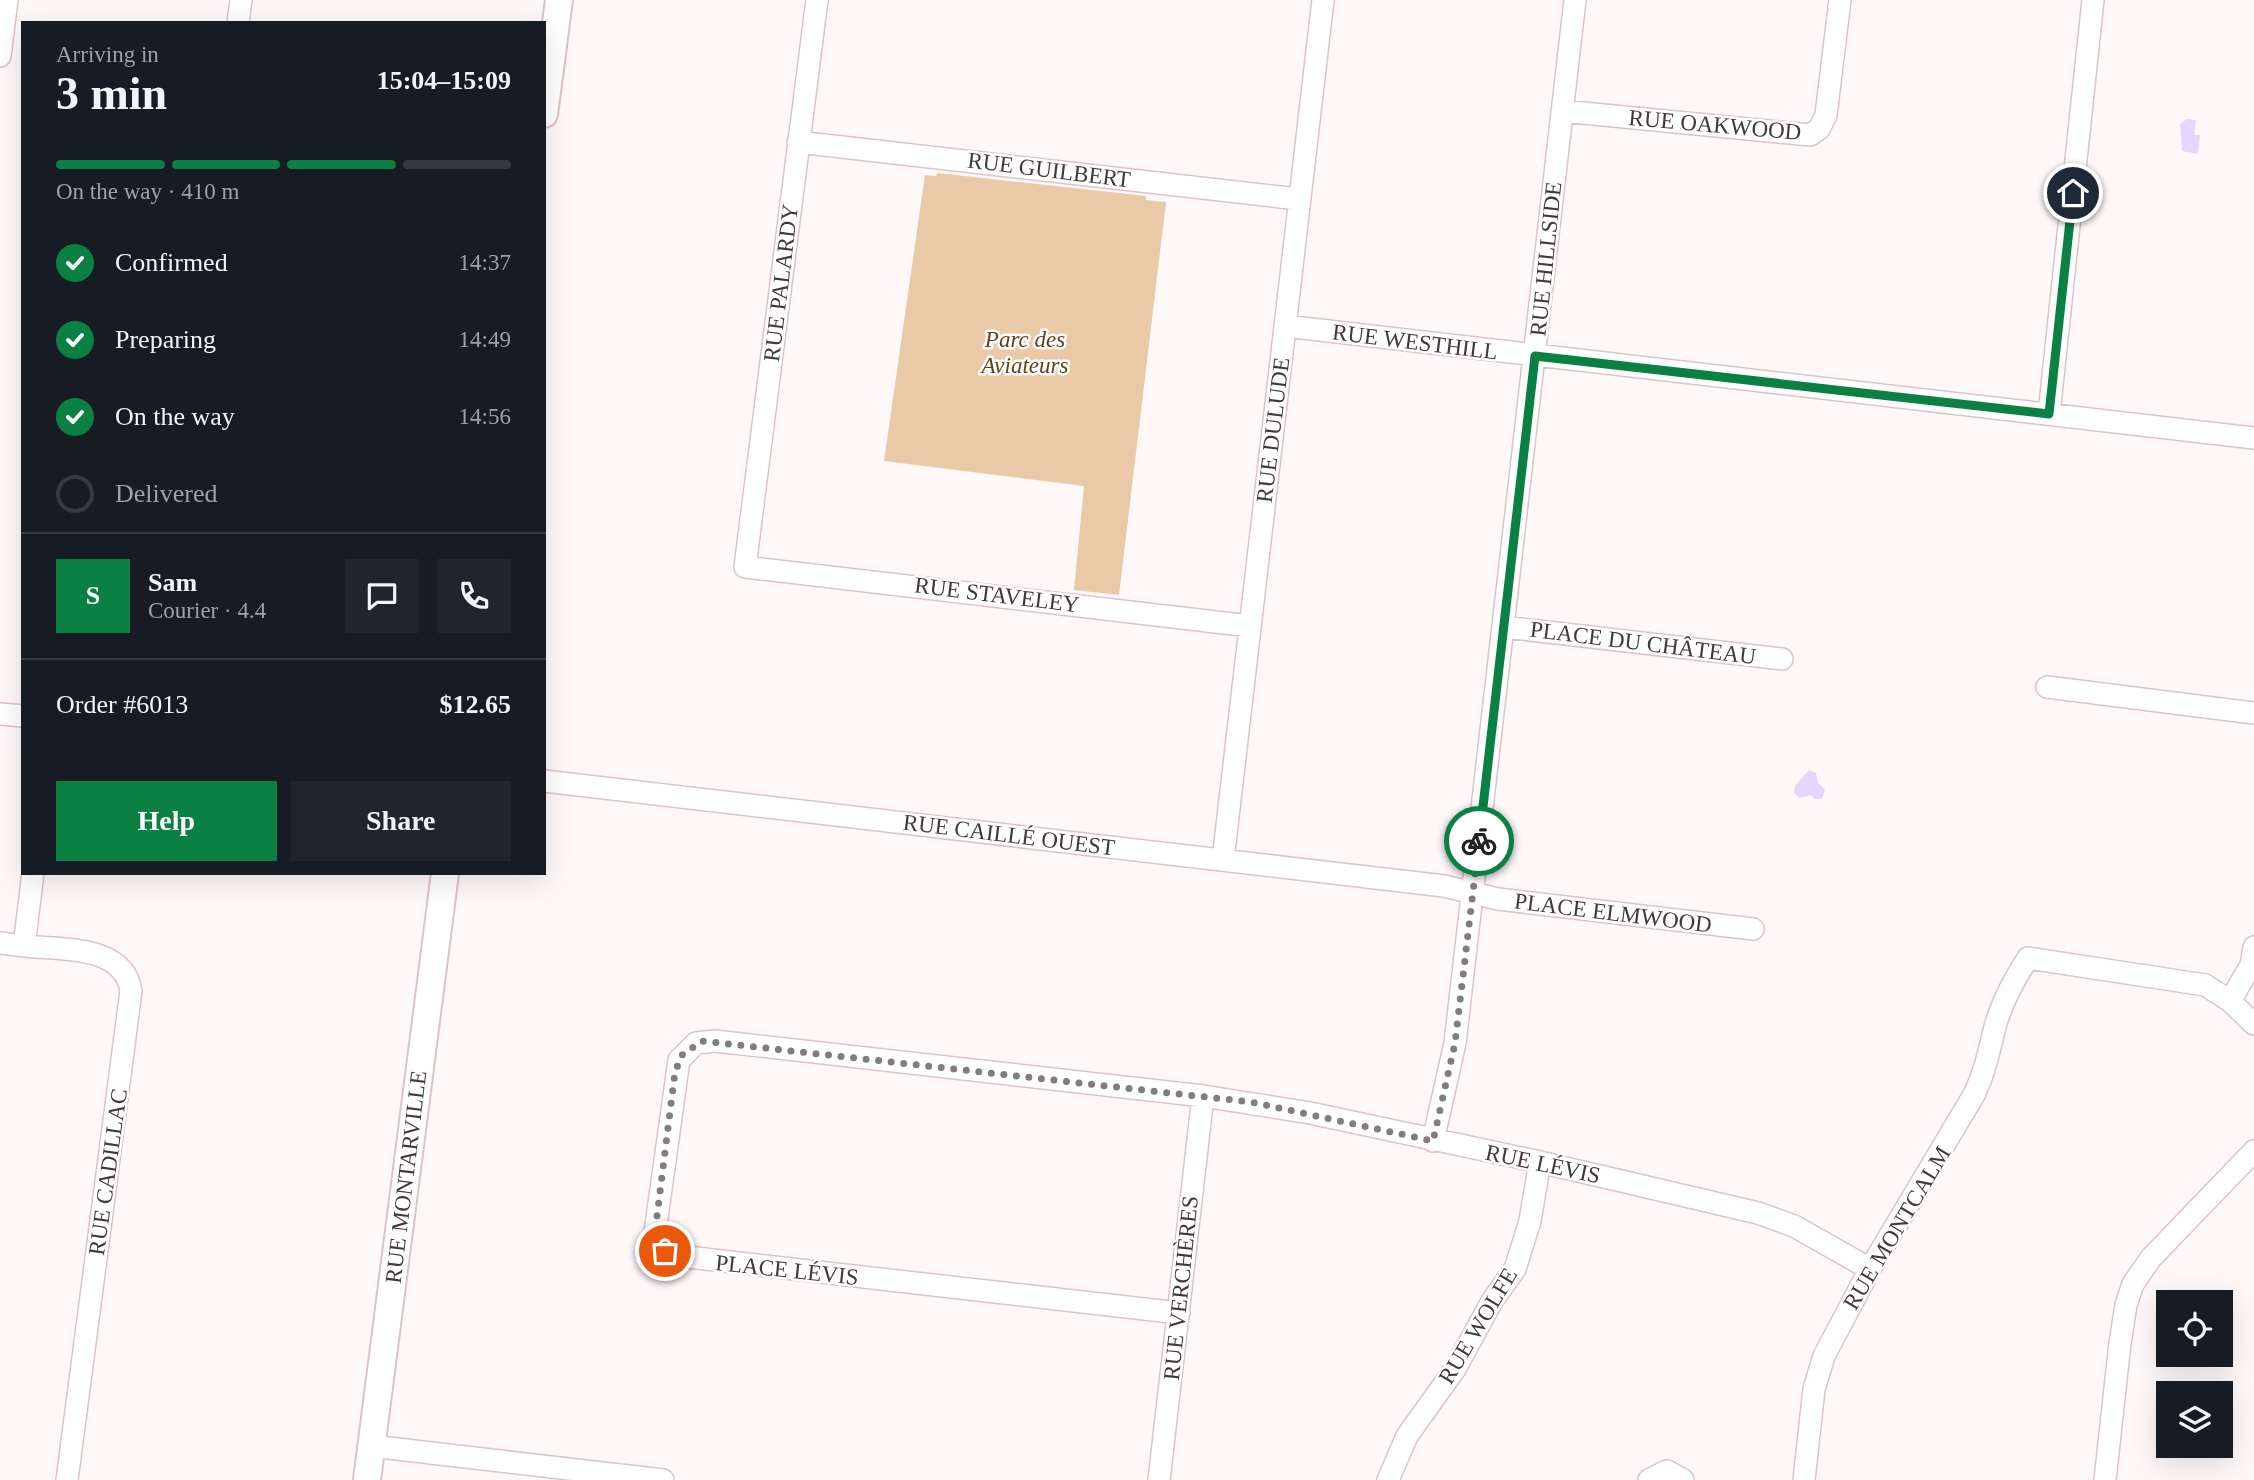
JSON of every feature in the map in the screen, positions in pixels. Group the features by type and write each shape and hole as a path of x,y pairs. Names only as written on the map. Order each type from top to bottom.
{"street":[{"path":"0,56 7,0"},
{"path":"238,21 241,0"},
{"path":"546,99 559,0"},
{"name":"RUE PALARDY","path":"745,566 817,0"},
{"name":"RUE DULUDE","path":"1223,860 1323,0"},
{"name":"RUE HILLSIDE","path":"1433,1141 1455,1043 1575,0"},
{"name":"RUE OAKWOOD","path":"1562,111 1810,135 1819,129 1826,115 1840,0"},
{"path":"2049,414 2093,0"},
{"name":"RUE GUILBERT","path":"799,142 1298,199"},
{"name":"RUE WESTHILL","path":"1285,326 2254,438"},
{"name":"RUE STAVELEY","path":"745,566 1250,626"},
{"name":"PLACE DU CHÂTEAU","path":"1504,627 1782,659"},
{"path":"2046,687 2254,713"},
{"path":"0,714 21,716"},
{"name":"RUE CAILLÉ OUEST","path":"546,781 1473,891"},
{"path":"24,946 33,875"},
{"name":"RUE MONTARVILLE","path":"367,1480 445,875"},
{"name":"PLACE ELMWOOD","path":"1473,891 1498,900 1753,929"},
{"name":"RUE CADILLAC","path":"0,943 106,957 122,967 131,990 67,1480"},
{"path":"2254,947 2251,965 2230,1001 2254,1024"},
{"name":"RUE MONTCALM","path":"1804,1480 1819,1367 1870,1269 1975,1093 1985,1072 1993,1033 2012,983 2028,958 2205,985 2230,1001"},
{"name":"PLACE LÉVIS","path":"1179,1313 681,1258 661,1247 656,1237 656,1222 676,1066 686,1050 702,1041 1203,1096"},
{"name":"RUE LÉVIS","path":"1203,1096 1310,1113 1540,1162 1770,1216 1803,1231 1870,1269"},
{"name":"RUE VERCHÈRES","path":"1159,1480 1203,1096"},
{"path":"2105,1480 2120,1343 2126,1304 2133,1284 2151,1258 2254,1151"},
{"name":"RUE WOLFE","path":"1388,1480 1407,1436 1455,1369 1492,1301 1515,1269 1530,1221 1540,1162"},
{"path":"371,1446 627,1478 663,1480"},
{"path":"1649,1480 1667,1471 1683,1480"}],"green space":[{"name":"Parc des Aviateurs","path":"937,173 1146,196 1146,200 1166,202 1119,595 1074,590 1084,486 884,461 925,175 936,176"}],"shaded area":[{"path":"2187,119 2196,120 2194,135 2200,135 2198,154 2182,151 2180,124"},
{"path":"1809,770 1816,773 1818,783 1825,789 1822,799 1815,799 1810,795 1799,798 1794,793 1795,786"}],"way so far":[{"path":"665,1251 658,1243 655,1232 676,1066 691,1046 702,1041 1251,1102 1433,1141 1455,1043 1479,841"}],"route":[{"path":"1479,841 1535,356 2049,414 2073,193"}]}
